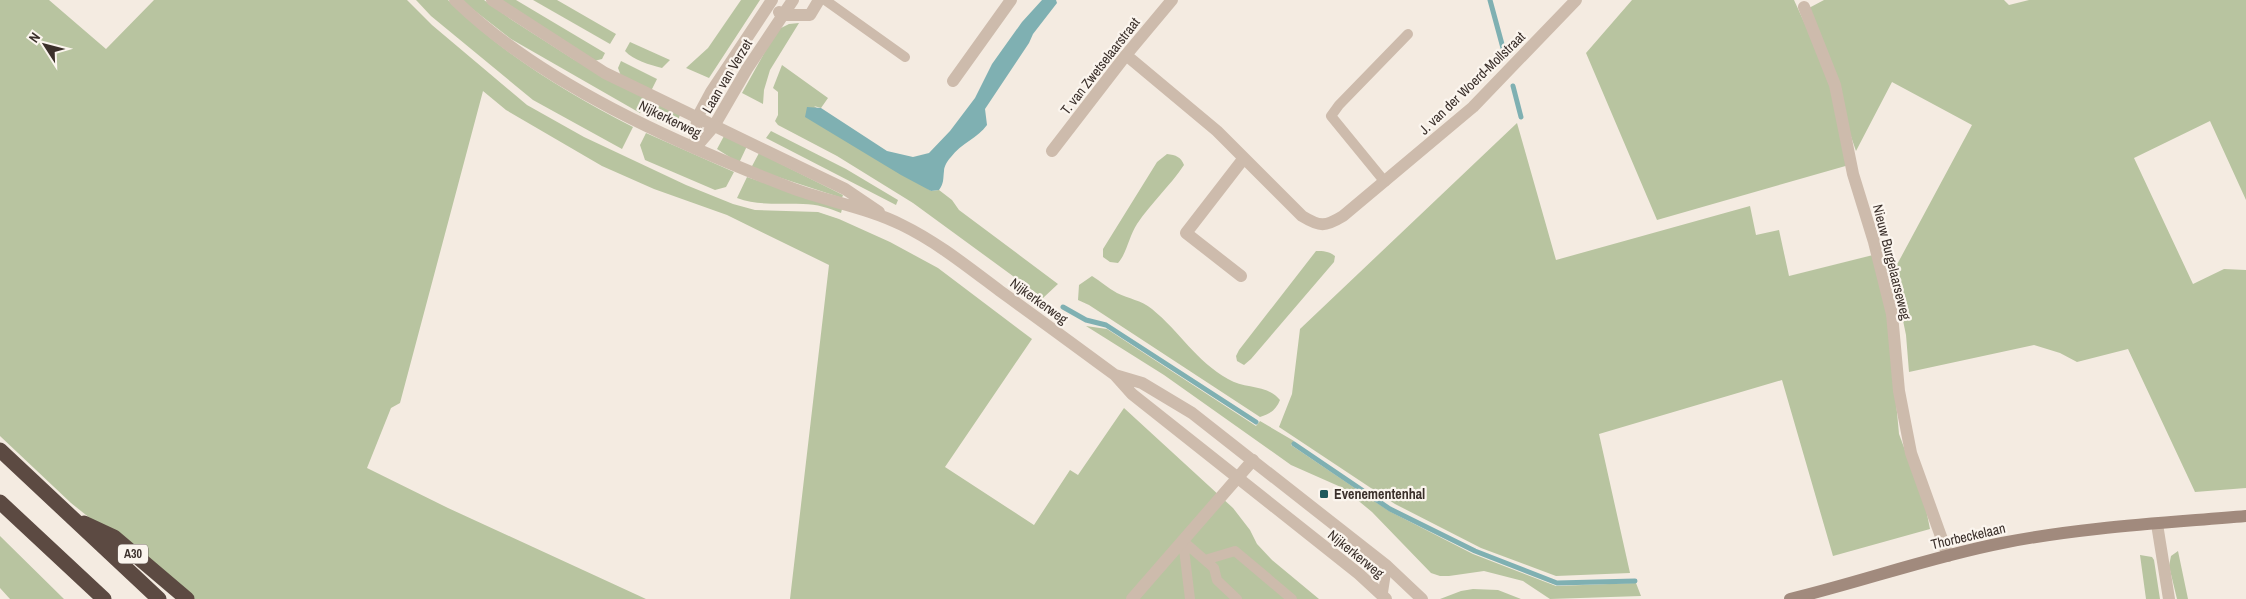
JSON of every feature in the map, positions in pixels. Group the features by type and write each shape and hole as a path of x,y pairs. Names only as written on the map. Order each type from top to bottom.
{"highway":[{"name":"A30","path":"0,450 158,599"},
{"path":"0,502 104,599"},
{"name":"A30","path":"73,519 114,537 187,599"},
{"path":"70,567 90,599"}],"main road":[{"name":"Thorbeckelaan","path":"1790,599 2002,543 2052,534 2246,516"}],"street":[{"name":"Nijkerkerweg","path":"455,0 511,48 579,90 695,148 791,188 894,221"},
{"name":"Nijkerkerweg","path":"492,0 605,73 845,190 948,252 1115,375 1132,394 1359,574 1384,598"},
{"name":"Laan van Verzet","path":"695,148 714,126 747,69 793,0"},
{"path":"771,3 784,15 810,15 819,0"},
{"path":"953,81 1011,0"},
{"name":"T. van Zwetselaarstraat","path":"1052,151 1126,55 1172,0"},
{"name":"J. van der Woerd-Mollstraat","path":"1126,55 1217,131 1302,216 1317,225 1331,224 1385,182 1473,107 1576,0"},
{"name":"Laan van Verzet","path":"695,148 697,118 711,92 771,3"},
{"name":"Nieuw Burgelaarseweg","path":"1804,7 1835,84 1853,174 1874,242 1892,314 1899,391 1909,444 1948,556"},
{"path":"1241,276 1186,233 1244,158"},
{"name":"Nijkerkerweg","path":"1115,375 1142,383 1192,413 1387,566 1422,599"},
{"path":"1132,599 1253,460"},
{"path":"2157,524 2169,599"}],"lane":[{"path":"826,0 905,56"},
{"path":"1385,182 1331,116 1339,105 1408,34"},
{"path":"1183,541 1214,568 1217,580 1237,599"},
{"path":"1183,541 1189,598"},
{"path":"1205,560 1235,550 1292,599"},
{"name":"Nijkerkerweg","path":"1384,598 1387,566"}],"green space":[{"path":"0,0 49,0 106,49 154,0 407,0 432,25 527,105 584,137 686,185 733,204 755,210 818,212 839,219 890,242 938,268 1032,339 945,467 1034,525 1070,470 1078,475 1124,408 1233,508 1250,530 1257,544 1272,560 1319,599 790,599 829,265 727,215 654,189 602,166 506,110 483,91 400,403 391,408 367,468 448,508 646,599 191,599 71,503 0,436"},
{"path":"416,0 448,0 490,38 535,71 633,127 622,149 533,100 431,16"},
{"path":"461,0 484,0 573,59 647,99 640,113 511,39"},
{"path":"499,0 516,0 605,53 602,59 594,61"},
{"path":"533,0 557,0 616,34 610,44"},
{"path":"741,0 760,0 709,78 686,68 708,48"},
{"path":"1632,0 1794,0 1826,70 1849,165 1657,220 1586,53"},
{"path":"1824,0 2004,0 2009,5 2029,0 2246,0 2246,200 2210,121 2134,158 2193,284 2224,269 2246,270 2246,488 2195,492 2128,349 2077,362 2060,353 2034,345 1909,372 1906,335 1893,272 1972,125 1892,82 1856,151 1807,9"},
{"path":"799,23 770,70 764,90 763,104 742,93 777,30 789,24"},
{"path":"630,42 670,60 662,68 637,60 625,51"},
{"path":"621,61 657,79 651,91 621,76 618,68"},
{"path":"782,65 828,98 821,108 814,106 931,191 939,190 952,200 959,210 1058,284 1043,298 913,203 837,156 778,125 775,121 778,115 778,92 773,88"},
{"path":"659,105 680,115 675,128 653,119"},
{"path":"1517,123 1556,260 1750,206 1756,235 1779,230 1789,276 1873,255 1889,325 1899,434 1925,504 1930,529 1833,556 1782,380 1599,434 1630,573 1556,576 1481,548 1395,504 1279,427 1292,394 1300,329"},
{"path":"771,131 846,169 898,200 896,205 766,138"},
{"path":"646,133 734,172 726,187 715,190 645,160 640,145"},
{"path":"724,136 747,146 739,163 717,149"},
{"path":"759,153 843,195 842,198 751,168"},
{"path":"1167,154 1178,157 1184,165 1137,224 1118,263 1110,262 1103,257 1103,249 1157,162"},
{"path":"747,177 842,209 841,213 813,205 761,203 737,198"},
{"path":"1316,251 1333,254 1335,256 1334,262 1251,359 1244,365 1237,361 1236,356 1239,350"},
{"path":"1092,276 1117,293 1152,309 1197,355 1217,372 1241,385 1262,389 1274,395 1280,400 1275,409 1260,417 1089,305 1078,300 1079,285"},
{"path":"1086,326 1107,329 1256,426 1260,421 1294,441 1291,445 1389,511 1473,554 1556,586 1636,583 1641,596 1550,599 1523,581 1484,571 1449,576 1431,573 1372,512 1343,488 1291,465 1164,375"},
{"path":"0,536 64,599 10,599 0,588"},
{"path":"2178,551 2188,599 2177,599 2169,566 2171,556"},
{"path":"2140,555 2152,557 2154,560 2160,599 2146,599"},
{"path":"1473,589 1498,590 1521,599 1440,599 1461,591"}],"water":[{"path":"1042,0 1056,0 1057,3 1033,34 985,109 987,125 947,161 944,169 943,183 939,190 931,191 901,175 805,117 807,107 821,108 887,151 913,157 929,153 950,131 975,98 992,64 1022,22"}],"waterway":[{"path":"1490,0 1503,48"},
{"path":"1513,86 1521,117"},
{"path":"1063,307 1086,320 1106,325 1256,422"},
{"path":"1294,444 1390,509 1475,551 1557,583 1635,581"}],"place":[{"name":"Evenementenhal","path":"1324,494"}]}
